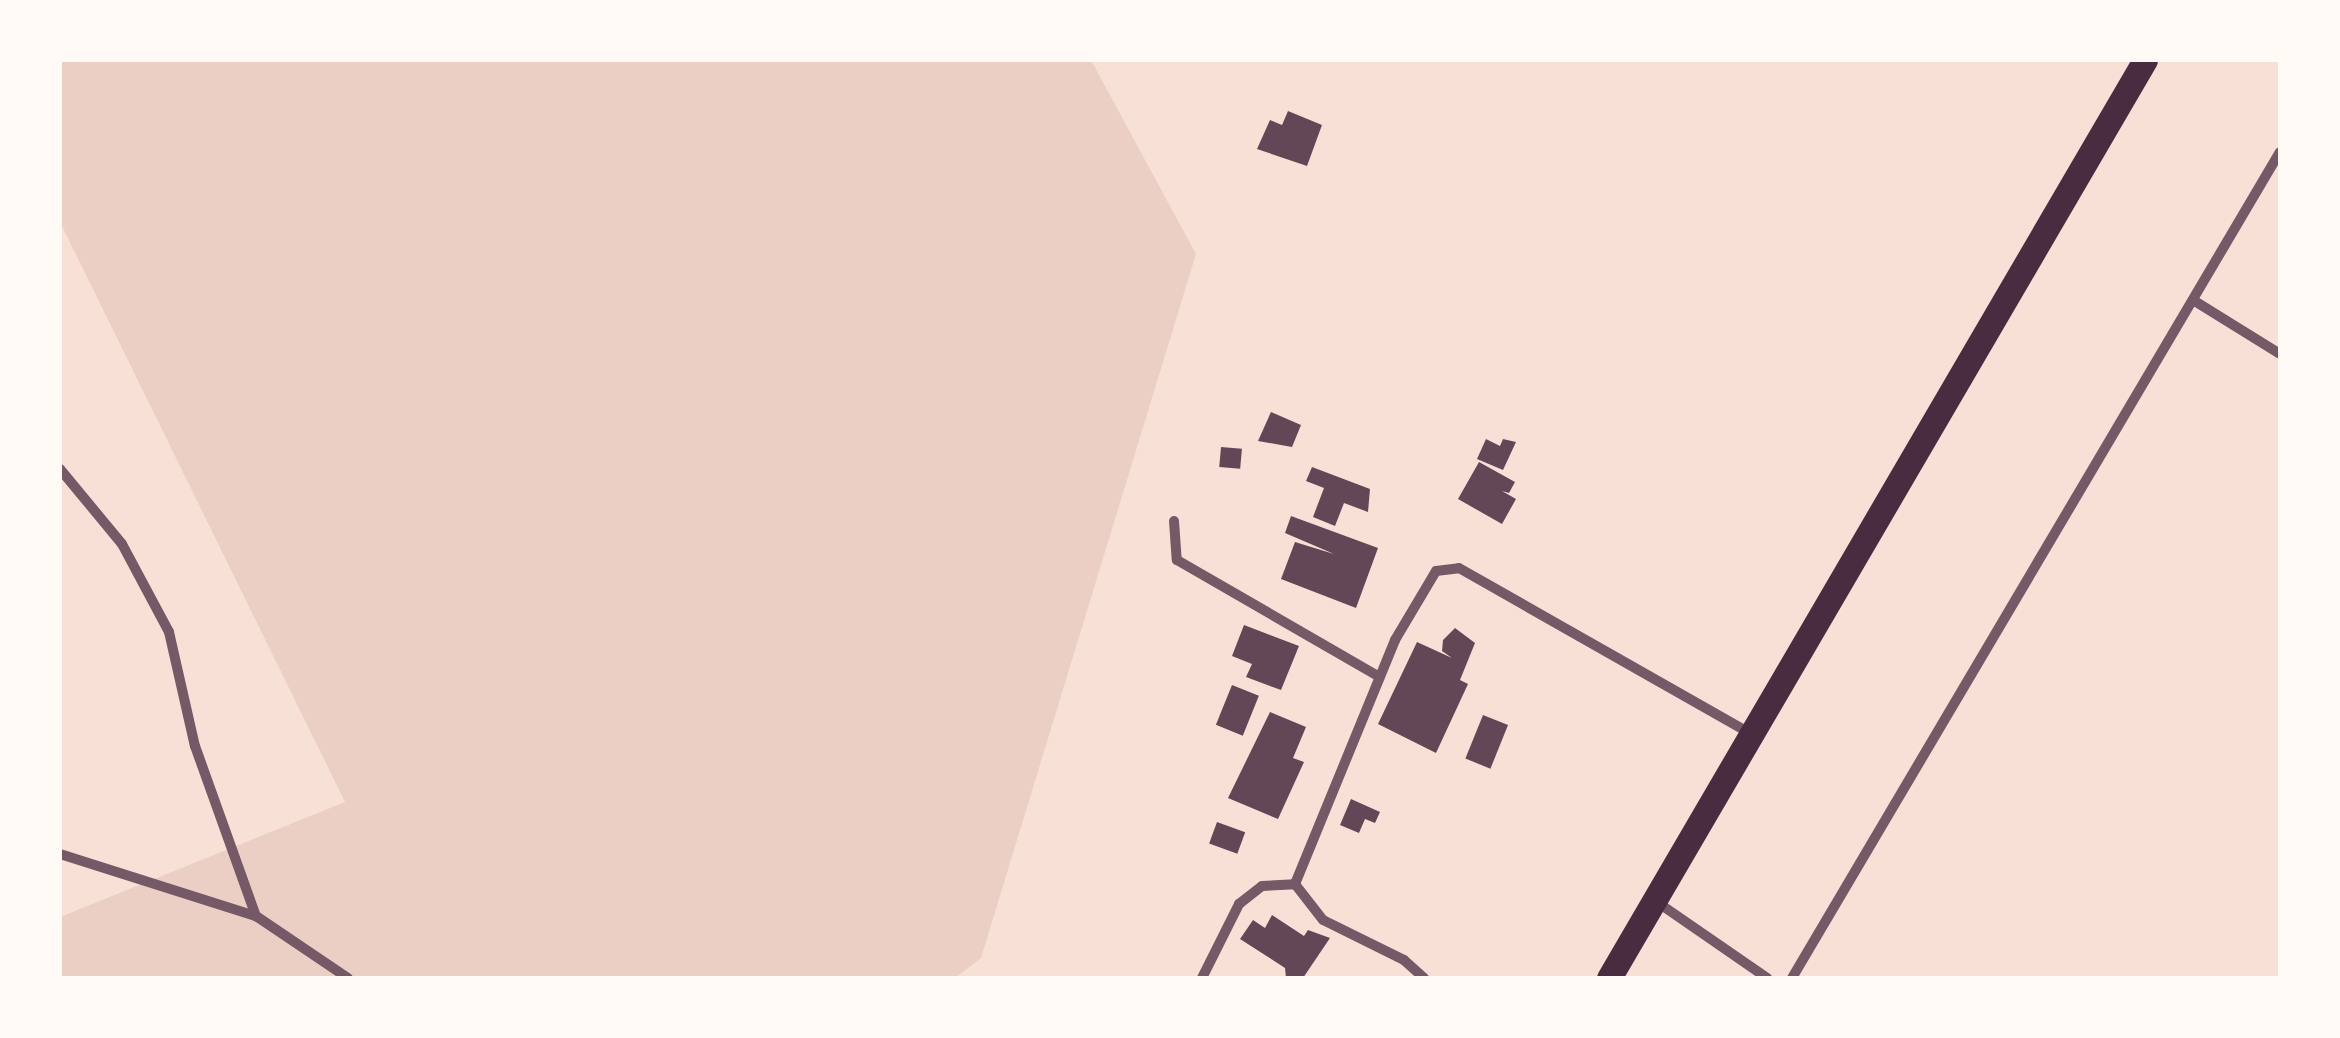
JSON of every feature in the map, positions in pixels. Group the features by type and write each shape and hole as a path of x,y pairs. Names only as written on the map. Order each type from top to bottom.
{"main road":[{"path":"1609,978 2145,60"}],"street":[{"path":"1792,978 2280,152"},
{"path":"2194,300 2280,354"},
{"path":"60,468 122,544 170,632 195,746 256,916"},
{"path":"1174,521 1176,560 1380,678"},
{"path":"1296,884 1420,588 1436,571 1459,568 1752,734"},
{"path":"60,854 256,916 348,978"},
{"path":"1202,978 1239,904 1262,886 1296,884"},
{"path":"1296,884 1322,920 1404,960 1424,978"},
{"path":"1656,901 1767,978"}],"shaded area":[{"path":"60,60 1091,60 1196,254 981,958 955,978 60,978 60,917 345,802 60,222"}],"building":[{"path":"1288,111 1322,125 1307,166 1257,149 1270,120 1282,125"},
{"path":"1271,412 1301,425 1292,447 1258,441"},
{"path":"1486,439 1500,446 1503,439 1516,442 1503,470 1477,459"},
{"path":"1221,447 1242,449 1240,469 1219,467"},
{"path":"1479,462 1515,482 1509,493 1502,491 1516,499 1502,524 1458,499"},
{"path":"1312,467 1370,489 1368,512 1344,503 1335,526 1313,517 1324,488 1306,481"},
{"path":"1291,516 1378,548 1356,608 1281,579 1295,542 1334,554 1285,533"},
{"path":"1244,625 1299,646 1281,690 1246,677 1252,664 1232,656"},
{"path":"1455,628 1475,643 1460,680 1468,684 1436,753 1378,724 1417,642 1452,658 1442,651 1443,640"},
{"path":"1232,685 1259,696 1243,736 1216,725"},
{"path":"1270,712 1306,727 1293,758 1304,762 1278,819 1228,798"},
{"path":"1483,715 1508,725 1490,769 1465,759"},
{"path":"1351,799 1380,812 1375,823 1365,819 1359,833 1340,825"},
{"path":"1217,822 1245,832 1237,854 1209,844"},
{"path":"1272,915 1304,936 1308,930 1330,938 1303,978 1286,978 1285,968 1240,939 1253,920 1265,928"}]}
